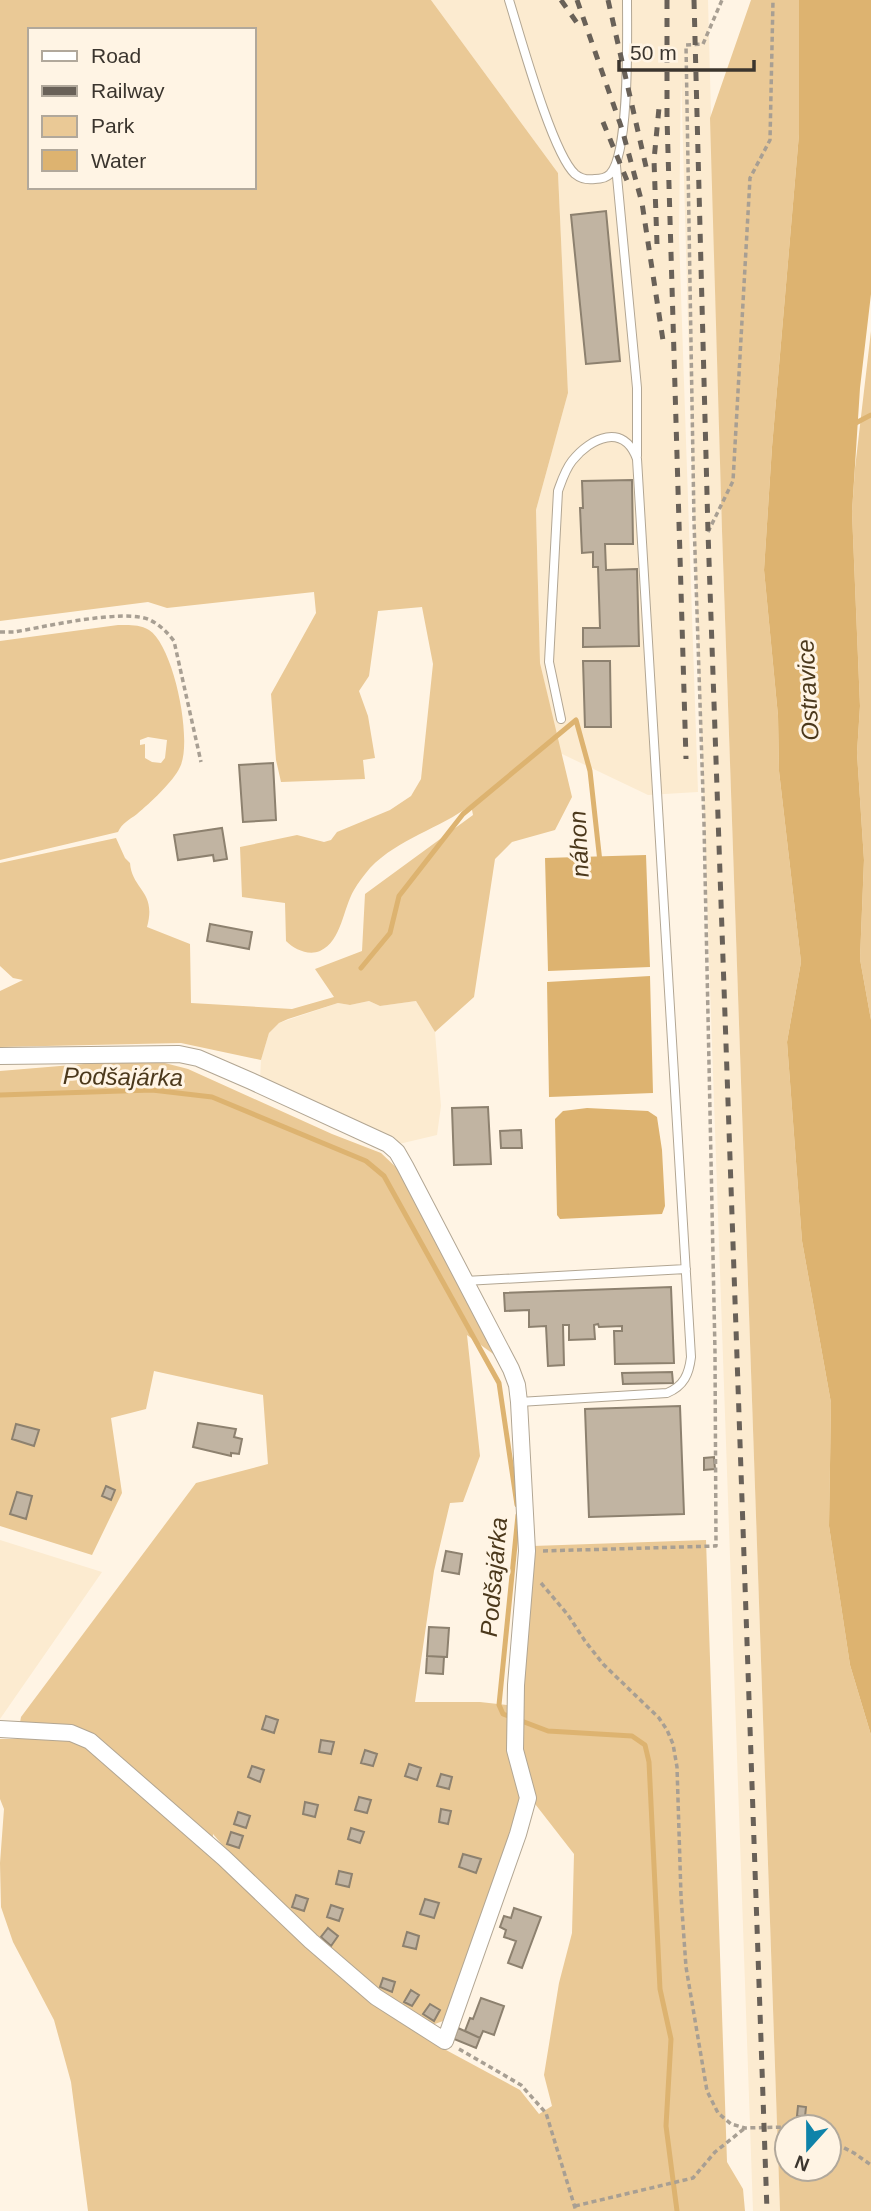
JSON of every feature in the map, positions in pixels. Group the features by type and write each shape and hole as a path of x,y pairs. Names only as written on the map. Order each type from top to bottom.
{"street":[{"path":"0,1056 180,1054 198,1058 388,1144 397,1152 405,1166 511,1369 519,1402 527,1551 514,1750 528,1798 518,1834 445,2040 376,1997 311,1941 224,1858 90,1741 71,1733 0,1729"}],"lane":[{"path":"509,0 564,159 576,175 587,180 601,179 610,174 615,164 627,102 627,0"},
{"path":"519,1402 656,1395 675,1390 686,1378 691,1357 637,459 637,388 615,164"},
{"path":"561,719 549,662 558,491 565,471 574,458 603,437 621,439 630,446 637,459"},
{"path":"465,1281 686,1269"}],"path":[{"path":"527,1551 716,1546 715,1352 704,824 693,507 686,45 704,44 722,0"},
{"path":"708,531 733,481 750,178 770,140 773,0"},
{"path":"0,632 122,617 148,619 163,628 174,641 201,762"},
{"path":"525,1571 545,1587 603,1664 659,1718 667,1730 673,1744 677,1767 686,1967 706,2091 718,2113 731,2123 745,2128 773,2127"},
{"path":"445,2040 521,2085 546,2113 575,2208 693,2178 716,2152 745,2128"},
{"path":"843,2146 871,2165"}],"shaded area":[{"path":"431,0 708,0 722,531 777,2113 773,2113 773,2183 779,2183 780,2211 753,2211 694,532 681,74 679,236 698,792 648,795 560,753 540,663 536,510 568,393 558,173"},
{"path":"369,1001 380,1006 416,1001 435,1032 441,1106 437,1135 399,1144 363,1123 260,1080 261,1060 269,1033 279,1023 338,1003 350,1005"},
{"path":"0,1540 102,1572 0,1719"}],"green space":[{"path":"0,0 431,0 558,173 568,393 536,510 540,663 572,797 555,830 512,842 495,859 474,997 435,1032 416,1001 380,1006 369,1001 350,1005 338,1003 279,1023 269,1033 261,1060 181,1043 0,1047 0,991 23,980 13,978 0,966 0,863 116,838 147,898 147,927 190,944 191,1003 292,1009 334,997 315,969 362,951 365,894 473,815 471,805 381,858 354,890 333,940 320,951 311,953 293,947 286,941 285,903 242,897 240,847 297,835 324,842 331,840 337,832 390,810 411,796 421,779 433,664 422,607 378,611 369,676 359,691 368,716 375,758 363,760 365,779 281,782 276,760 271,694 316,613 314,592 167,608 148,602 0,621"},
{"path":"751,0 799,0 799,134 764,570 778,716 779,771 801,962 787,1042 802,1241 831,1403 829,1526 850,1665 871,1735 871,2211 780,2211 779,2183 843,2183 843,2113 777,2113 710,118"},
{"path":"871,331 871,1020 860,959 864,860 857,753 860,706 852,512"},
{"path":"118,625 145,628 158,639 179,695 184,737 183,754 177,773 167,786 118,832 0,860 0,641","holes":["148,737 167,740 165,758 161,763 145,758 145,744 140,745 140,740"]},
{"path":"120,1061 161,1062 188,1069 332,1134 381,1153 401,1172 496,1356 467,1335 480,1456 463,1502 450,1503 434,1571 415,1702 480,1702 507,1705 509,1746 523,1800 446,2020 432,2025 381,1995 260,1889 213,1834 212,1852 343,1980 446,2050 520,2090 539,2114 552,2106 544,2075 559,1983 572,1933 574,1854 532,1800 520,1750 519,1707 533,1546 706,1540 727,2162 743,2189 745,2211 88,2211 71,2082 54,2020 13,1942 1,1907 0,1863 4,1809 0,1799 0,1739 17,1739 21,1717 196,1483 268,1464 263,1395 154,1371 146,1409 111,1418 122,1493 92,1555 0,1526 0,1071"}],"water":[{"name":"Ostravice","path":"799,0 871,0 871,294 860,388 852,512 860,706 857,753 864,860 860,959 871,1020 871,1735 850,1665 829,1526 831,1403 802,1241 787,1042 801,962 779,771 778,716 764,570 799,134"},
{"path":"646,855 650,967 548,971 545,858"},
{"path":"650,976 653,1093 549,1097 547,982"},
{"path":"587,1108 648,1111 657,1117 665,1206 662,1214 560,1219 557,1215 555,1119 563,1111"}],"building":[{"path":"606,211 620,361 586,364 571,215"},
{"path":"632,480 633,544 605,544 606,570 637,569 639,646 583,647 583,628 600,628 598,567 593,567 593,552 582,553 582,481"},
{"path":"583,661 610,661 611,727 585,727"},
{"path":"273,763 276,820 243,822 239,765"},
{"path":"222,828 227,859 214,861 213,855 178,860 174,835"},
{"path":"210,924 252,932 249,949 207,941"},
{"path":"488,1107 491,1164 454,1165 452,1108"},
{"path":"521,1130 522,1148 501,1148 500,1131"},
{"path":"671,1287 674,1363 615,1364 614,1331 622,1331 622,1326 599,1327 598,1324 594,1325 595,1339 569,1340 569,1325 563,1325 564,1365 548,1366 546,1326 529,1327 529,1310 505,1311 504,1293"},
{"path":"672,1372 673,1383 623,1384 622,1373"},
{"path":"680,1406 684,1514 589,1517 585,1409"},
{"path":"198,1423 236,1429 234,1437 242,1439 239,1454 231,1453 231,1456 193,1447"},
{"path":"16,1424 39,1430 34,1446 12,1439"},
{"path":"714,1457 715,1469 704,1470 704,1458"},
{"path":"106,1486 115,1490 111,1500 102,1496"},
{"path":"17,1492 32,1496 26,1519 10,1514"},
{"path":"446,1551 462,1554 459,1574 442,1571"},
{"path":"429,1627 449,1628 447,1657 427,1656"},
{"path":"427,1656 444,1657 443,1674 426,1673"},
{"path":"266,1716 278,1720 274,1733 262,1729"},
{"path":"321,1740 334,1742 331,1754 319,1752"},
{"path":"365,1750 377,1754 373,1766 361,1763"},
{"path":"409,1764 421,1768 417,1780 405,1776"},
{"path":"252,1766 264,1770 260,1782 248,1777"},
{"path":"441,1774 452,1777 449,1789 437,1786"},
{"path":"359,1797 371,1800 367,1813 355,1810"},
{"path":"305,1802 318,1805 315,1817 303,1814"},
{"path":"441,1809 451,1811 448,1824 439,1822"},
{"path":"238,1812 250,1816 246,1828 234,1824"},
{"path":"351,1828 364,1832 360,1843 348,1839"},
{"path":"231,1832 243,1836 239,1848 227,1844"},
{"path":"463,1854 481,1859 476,1873 459,1867"},
{"path":"339,1871 352,1874 349,1887 336,1884"},
{"path":"296,1895 308,1899 304,1911 292,1907"},
{"path":"425,1899 439,1903 434,1918 420,1914"},
{"path":"331,1905 343,1909 339,1921 327,1917"},
{"path":"514,1908 541,1917 522,1968 508,1963 516,1941 504,1937 506,1930 500,1927 504,1916 511,1918"},
{"path":"328,1928 338,1936 331,1946 321,1937"},
{"path":"407,1932 419,1936 416,1949 403,1946"},
{"path":"383,1978 395,1982 392,1992 380,1987"},
{"path":"411,1990 419,1995 412,2006 404,2002"},
{"path":"481,1998 504,2006 494,2035 483,2031 480,2038 465,2031"},
{"path":"430,2004 440,2010 434,2021 423,2014"},
{"path":"458,2028 480,2038 476,2048 454,2039"},
{"path":"798,2106 806,2107 805,2113 797,2113"}],"waterway":[{"path":"852,425 871,415"},
{"name":"náhon","path":"361,968 390,933 399,896 463,814 576,720 590,771 600,862"},
{"name":"Podšajárka","path":"0,1095 152,1090 212,1097 366,1161 384,1176 499,1383 517,1505"},
{"name":"Podšajárka","path":"518,1515 499,1705 503,1714 548,1731 632,1736 645,1745 649,1762 660,1989 671,2039 666,2126 677,2211"}],"railway":[{"path":"561,0 577,23"},
{"path":"577,0 622,129 642,203 664,347"},
{"path":"608,0 647,171"},
{"path":"667,0 667,118 686,759"},
{"path":"694,0 708,532 767,2211"},
{"path":"657,244 654,160 659,108"},
{"path":"603,122 628,183"}]}
